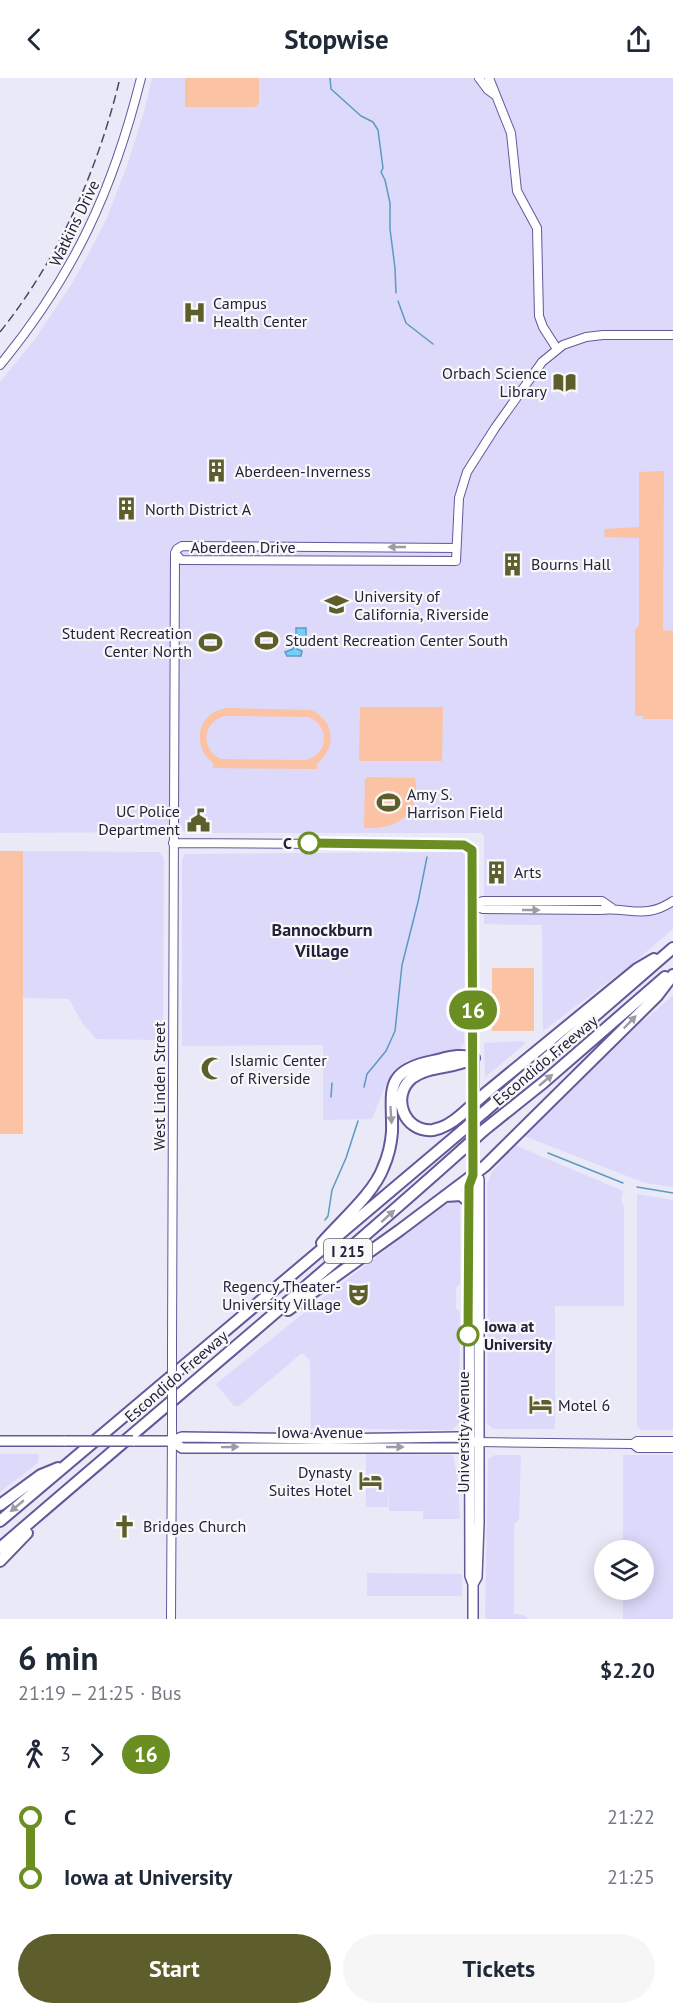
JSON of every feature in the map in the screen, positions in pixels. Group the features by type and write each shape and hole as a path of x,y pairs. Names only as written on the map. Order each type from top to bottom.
{"highway":[{"path":"474,1058 464,1064 415,1076 403,1089 401,1100 403,1114 413,1125 422,1129 438,1129 461,1115 637,969 673,949"},
{"name":"Escondido Freeway","path":"0,1521 463,1130 673,949"},
{"path":"231,1349 383,1242 502,1151 657,996 673,973"},
{"name":"Escondido Freeway","path":"0,1548 231,1349 468,1151 484,1130 673,973"},
{"path":"291,1275 380,1177 391,1139 391,1090 399,1075 417,1064 464,1055 474,1058"},
{"path":"445,1196 461,1196 469,1202"},
{"path":"0,1505 41,1475 67,1465"},
{"path":"0,1561 78,1481"}],"main road":[{"path":"474,1058 474,1100"},
{"name":"University Avenue","path":"468,1151 473,1175 469,1186 469,1202 473,1442 478,1551 477,1577 473,1584"},
{"name":"University Avenue","path":"473,1175 479,1179 469,1520 473,1619"},
{"name":"Iowa Avenue","path":"0,1441 172,1441 182,1437 459,1437 473,1442"},
{"path":"469,1520 474,1525 478,1551"}],"street":[{"name":"Watkins Drive","path":"0,365 54,292 91,225 121,151 141,78"},
{"path":"479,78 495,95"},
{"path":"489,78 511,133 517,191 537,228 539,316 557,349"},
{"path":"456,548 459,498 467,472 537,368 557,349 570,342 595,335 673,335"},
{"name":"Aberdeen Drive","path":"182,546 456,548 456,561 181,560 175,553 182,546"},
{"name":"West Linden Street","path":"171,1619 175,553"},
{"path":"173,843 398,843 464,845 470,848 473,854 474,1058"},
{"path":"473,905 483,909 600,910 612,908 628,912 651,912 658,911 673,901"},
{"name":"Iowa Avenue","path":"473,1442 633,1444 637,1441 673,1441"},
{"name":"Iowa Avenue","path":"633,1444 638,1448 673,1448"}],"shaded area":[{"name":"University of California, Riverside","path":"152,78 673,78 673,929 632,964 543,1031 542,925 484,924 484,836 482,833 185,833 182,829 160,832 0,833 0,382 35,339 73,282 106,220 127,166"},
{"path":"185,78 259,78 259,103 255,107 185,107"},
{"path":"664,471 663,630 673,631 673,719 643,719 643,716 635,716 635,630 639,625 639,538 605,537 604,529 639,527 639,472"},
{"path":"360,707 443,707 442,761 359,761"},
{"path":"228,708 311,710 325,720 329,727 328,750 317,764 317,769 213,768 213,763 201,747 200,738 204,722 218,710","holes":["225,716 309,717 321,727 324,740 319,752 306,760 221,759 214,755 207,743 208,730 217,719"]},
{"name":"Amy S. Harrison Field","path":"367,777 415,778 415,801 411,810 396,823 376,828 364,828 365,780"},
{"path":"0,851 159,852 164,859 163,1038 160,1040 96,1039 83,1024 69,999 23,998 23,1134 0,1134"},
{"path":"0,851 23,851 23,1134 0,1134"},
{"path":"462,852 465,855 464,1043 459,1050 408,1060 394,1070 372,1119 323,1120 323,1045 182,1046 182,859 185,854"},
{"path":"492,968 534,968 534,1031 492,1031"},
{"path":"673,995 673,1187 645,1183 524,1136 640,1018 646,1019"},
{"path":"521,1041 526,1043 485,1077 484,1043"},
{"path":"515,1145 623,1191 621,1200 624,1208 624,1306 555,1306 555,1429 493,1429 487,1423 487,1184 492,1172"},
{"path":"637,1194 673,1200 673,1430 642,1430 637,1426"},
{"path":"451,1200 458,1201 460,1205 460,1284 456,1288 456,1308 460,1313 459,1423 452,1430 311,1428 310,1360 302,1353 239,1406 234,1406 216,1384 315,1304"},
{"path":"0,1454 39,1454 38,1463 0,1492"},
{"path":"366,1454 453,1455 458,1481 460,1519 423,1519 423,1511 389,1511 389,1478 388,1507 366,1507"},
{"path":"495,1455 521,1455 519,1519 514,1525 514,1614 524,1615 528,1619 485,1619 488,1459"},
{"path":"623,1455 673,1455 673,1619 623,1619 623,1600 654,1600 654,1540 623,1540"},
{"path":"367,1573 462,1574 462,1596 367,1596"}],"water":[{"path":"296,628 306,628 306,645 296,645 297,649 302,651 301,656 287,656 285,652 293,649 294,642 296,642"}],"waterway":[{"path":"330,78 331,89 361,116 373,122 378,130 383,168 381,172 390,203 396,293"},
{"path":"398,301 406,323 433,344"},
{"path":"364,1087 367,1074 386,1051 395,1031 402,965 427,857"},
{"path":"331,1097 332,1083"},
{"path":"325,1220 328,1216 332,1190 346,1158 358,1121"},
{"path":"548,1153 623,1183"},
{"path":"637,1187 673,1193"}],"tunnel":[{"path":"473,1154 474,1100"}],"railway":[{"path":"0,332 41,274 74,212 100,146 120,78"}],"bus line":[{"name":"16","path":"309,843 467,845 472,850 474,1100 473,1175 469,1186 468,1335"}],"place":[{"name":"Campus Health Center","path":"195,312"},
{"name":"Orbach Science Library","path":"565,382"},
{"name":"Aberdeen-Inverness","path":"217,471"},
{"name":"North District A","path":"127,509"},
{"name":"Bourns Hall","path":"513,564"},
{"name":"University of California, Riverside","path":"336,605"},
{"name":"Student Recreation Center South","path":"267,640"},
{"name":"Student Recreation Center North","path":"210,642"},
{"name":"Amy S. Harrison Field","path":"389,803"},
{"name":"UC Police Department","path":"198,820"},
{"name":"C","path":"309,843"},
{"name":"Arts","path":"496,872"},
{"name":"Islamic Center of Riverside","path":"212,1069"},
{"name":"Regency Theater- University Village","path":"359,1295"},
{"name":"Iowa at University","path":"468,1335"},
{"name":"Motel 6","path":"540,1405"},
{"name":"Dynasty Suites Hotel","path":"370,1481"},
{"name":"Bridges Church","path":"125,1526"}],"district":[{"name":"Bannockburn Village","path":"322,939"}]}
